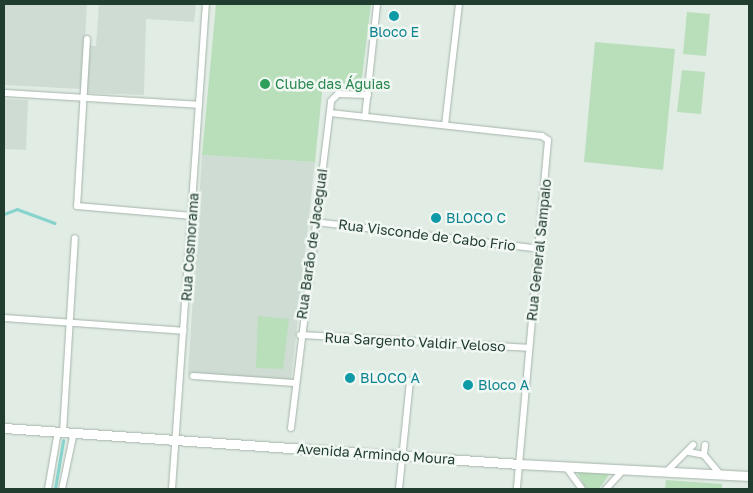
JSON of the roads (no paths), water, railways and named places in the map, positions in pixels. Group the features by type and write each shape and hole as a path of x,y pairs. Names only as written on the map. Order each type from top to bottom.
{"main road":[{"name":"Avenida Armindo Moura","path":"4,428 519,464 749,476"}],"street":[{"name":"Rua Cosmorama","path":"172,489 193,216 206,4"},
{"path":"365,117 377,4"},
{"path":"445,125 459,4"},
{"path":"86,39 77,206 193,216"},
{"path":"4,93 199,105"},
{"name":"Rua Barão de Jaceguai","path":"291,428 300,335 332,97 338,94 368,95"},
{"name":"Rua General Sampaio","path":"330,113 542,136 548,140 540,249 529,348 517,489"},
{"name":"Rua Visconde de Cabo Frio","path":"315,222 540,249"},
{"path":"48,489 61,432 71,323 75,238"},
{"path":"4,318 184,331"},
{"name":"Rua Sargento Valdir Veloso","path":"300,335 529,348"},
{"path":"193,376 295,383"},
{"path":"399,489 410,380"},
{"path":"62,489 74,432"},
{"path":"668,471 688,452 692,445"},
{"path":"704,455 705,445"},
{"path":"688,452 704,455 720,474"},
{"path":"566,466 582,489"},
{"path":"606,489 624,469"}],"waterway":[{"path":"4,214 17,209 55,223"},
{"path":"55,489 63,441"}],"place":[{"name":"Bloco E","path":"394,16"},
{"name":"Clube das Águias","path":"265,84"},
{"name":"BLOCO C","path":"436,218"},
{"name":"BLOCO A","path":"350,378"},
{"name":"Bloco A","path":"468,385"}]}
